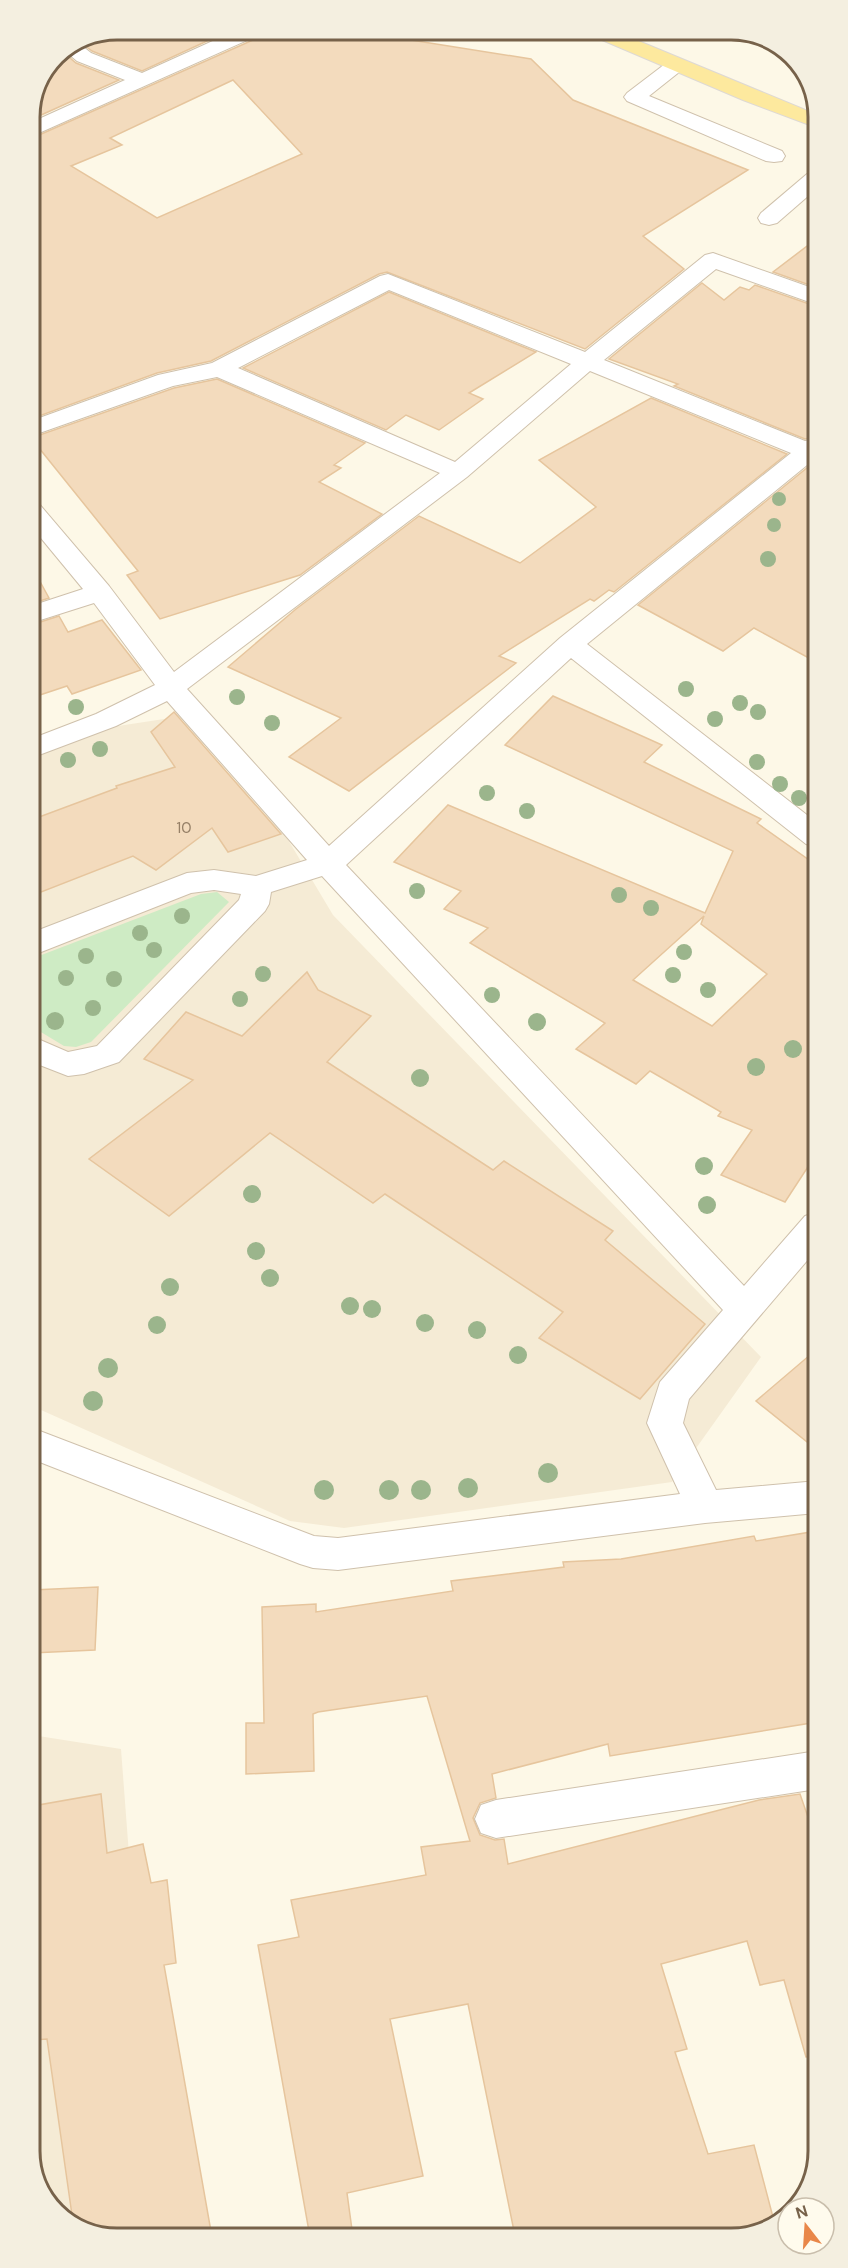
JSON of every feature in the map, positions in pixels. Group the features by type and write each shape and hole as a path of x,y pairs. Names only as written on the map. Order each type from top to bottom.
{"main road":[{"path":"620,41 808,118"}],"street":[{"path":"41,126 231,40"},
{"path":"73,56 142,80"},
{"path":"676,65 634,97 774,156"},
{"path":"769,218 808,185"},
{"path":"41,745 106,720 171,688 458,471 713,260 808,294"},
{"path":"41,425 167,380 219,369 388,281 808,449"},
{"path":"219,369 458,471"},
{"path":"41,941 187,883 214,880 257,886 328,864 570,644 808,455"},
{"path":"41,522 100,592 171,688 328,864 742,1309"},
{"path":"41,612 100,592"},
{"path":"570,644 808,831"},
{"path":"41,1053 64,1066 87,1062 108,1054 254,904 257,886"},
{"path":"705,1506 665,1423 673,1393 742,1309 808,1235"},
{"path":"40,1446 313,1552 338,1554 705,1506 808,1498"},
{"path":"496,1819 808,1772"}],"shaded area":[{"path":"177,717 287,838 333,915 761,1357 672,1482 344,1528 290,1521 40,1410 41,753 105,728"},
{"path":"40,1736 121,1749 157,2227 102,2226 79,2217 53,2193 43,2171 40,2151"}],"green space":[{"path":"217,892 229,902 91,1042 76,1047 64,1046 41,1032 41,955 201,894"}],"building":[{"path":"117,40 209,40 142,71 87,47"},
{"path":"252,40 414,40 531,59 573,100 748,170 643,236 684,269 585,349 387,272 379,274 211,361 157,373 41,415 41,134","holes":["233,80 302,154 157,218 71,166 122,145 110,138"]},
{"path":"70,58 76,63 119,80 41,115 46,88 53,75"},
{"path":"808,245 808,284 773,272"},
{"path":"702,283 724,300 740,287 749,290 755,285 808,304 808,438 674,386 678,384 609,359"},
{"path":"389,292 536,352 469,393 483,399 439,430 406,415 386,430 243,368"},
{"path":"217,379 365,443 334,465 341,468 319,482 382,514 300,575 160,619 127,575 138,571 41,450 41,435 174,388"},
{"path":"651,398 787,454 614,592 609,590 594,601 590,599 499,656 516,663 349,791 289,757 341,718 228,667 296,609 419,516 520,563 596,507 539,460"},
{"path":"808,467 808,658 754,628 723,651 638,605"},
{"path":"41,583 49,598 41,601"},
{"path":"59,616 68,632 102,620 141,670 72,694 67,686 41,695 41,622"},
{"path":"553,696 662,745 644,762 761,819 757,823 808,859 808,1167 785,1202 721,1175 752,1130 718,1116 721,1112 650,1071 636,1084 576,1049 605,1023 470,943 488,928 444,909 461,891 394,862 448,805 705,913 733,851 505,745","holes":["704,916 701,924 767,974 712,1026 633,980"]},
{"path":"174,712 281,834 228,852 212,828 156,870 133,856 41,892 41,816 117,788 116,786 175,767 151,732"},
{"path":"307,972 318,990 371,1016 327,1062 493,1170 504,1161 613,1231 605,1240 705,1324 640,1399 539,1338 563,1312 385,1194 373,1203 270,1133 169,1216 89,1159 193,1080 144,1059 186,1012 242,1036"},
{"path":"808,1357 808,1443 756,1401"},
{"path":"808,1532 808,1723 610,1756 608,1744 492,1774 496,1798 480,1803 473,1818 480,1835 495,1840 504,1839 508,1864 759,1800 800,1794 808,1817 808,2057 806,2057 784,1980 760,1985 747,1941 661,1964 687,2049 675,2052 708,2154 754,2145 773,2215 751,2225 731,2228 513,2228 468,2004 390,2019 423,2176 347,2193 352,2227 308,2227 258,1945 299,1937 291,1900 426,1875 421,1847 470,1841 427,1696 313,1714 314,1771 246,1774 246,1723 264,1723 262,1607 316,1604 316,1612 453,1591 451,1581 564,1567 563,1562 621,1559 754,1536 756,1541"},
{"path":"98,1587 95,1650 40,1653 40,1590"},
{"path":"101,1794 107,1853 143,1844 151,1883 167,1880 176,1963 164,1965 210,2227 102,2226 88,2222 71,2211 47,2039 40,2039 40,1805"}]}
